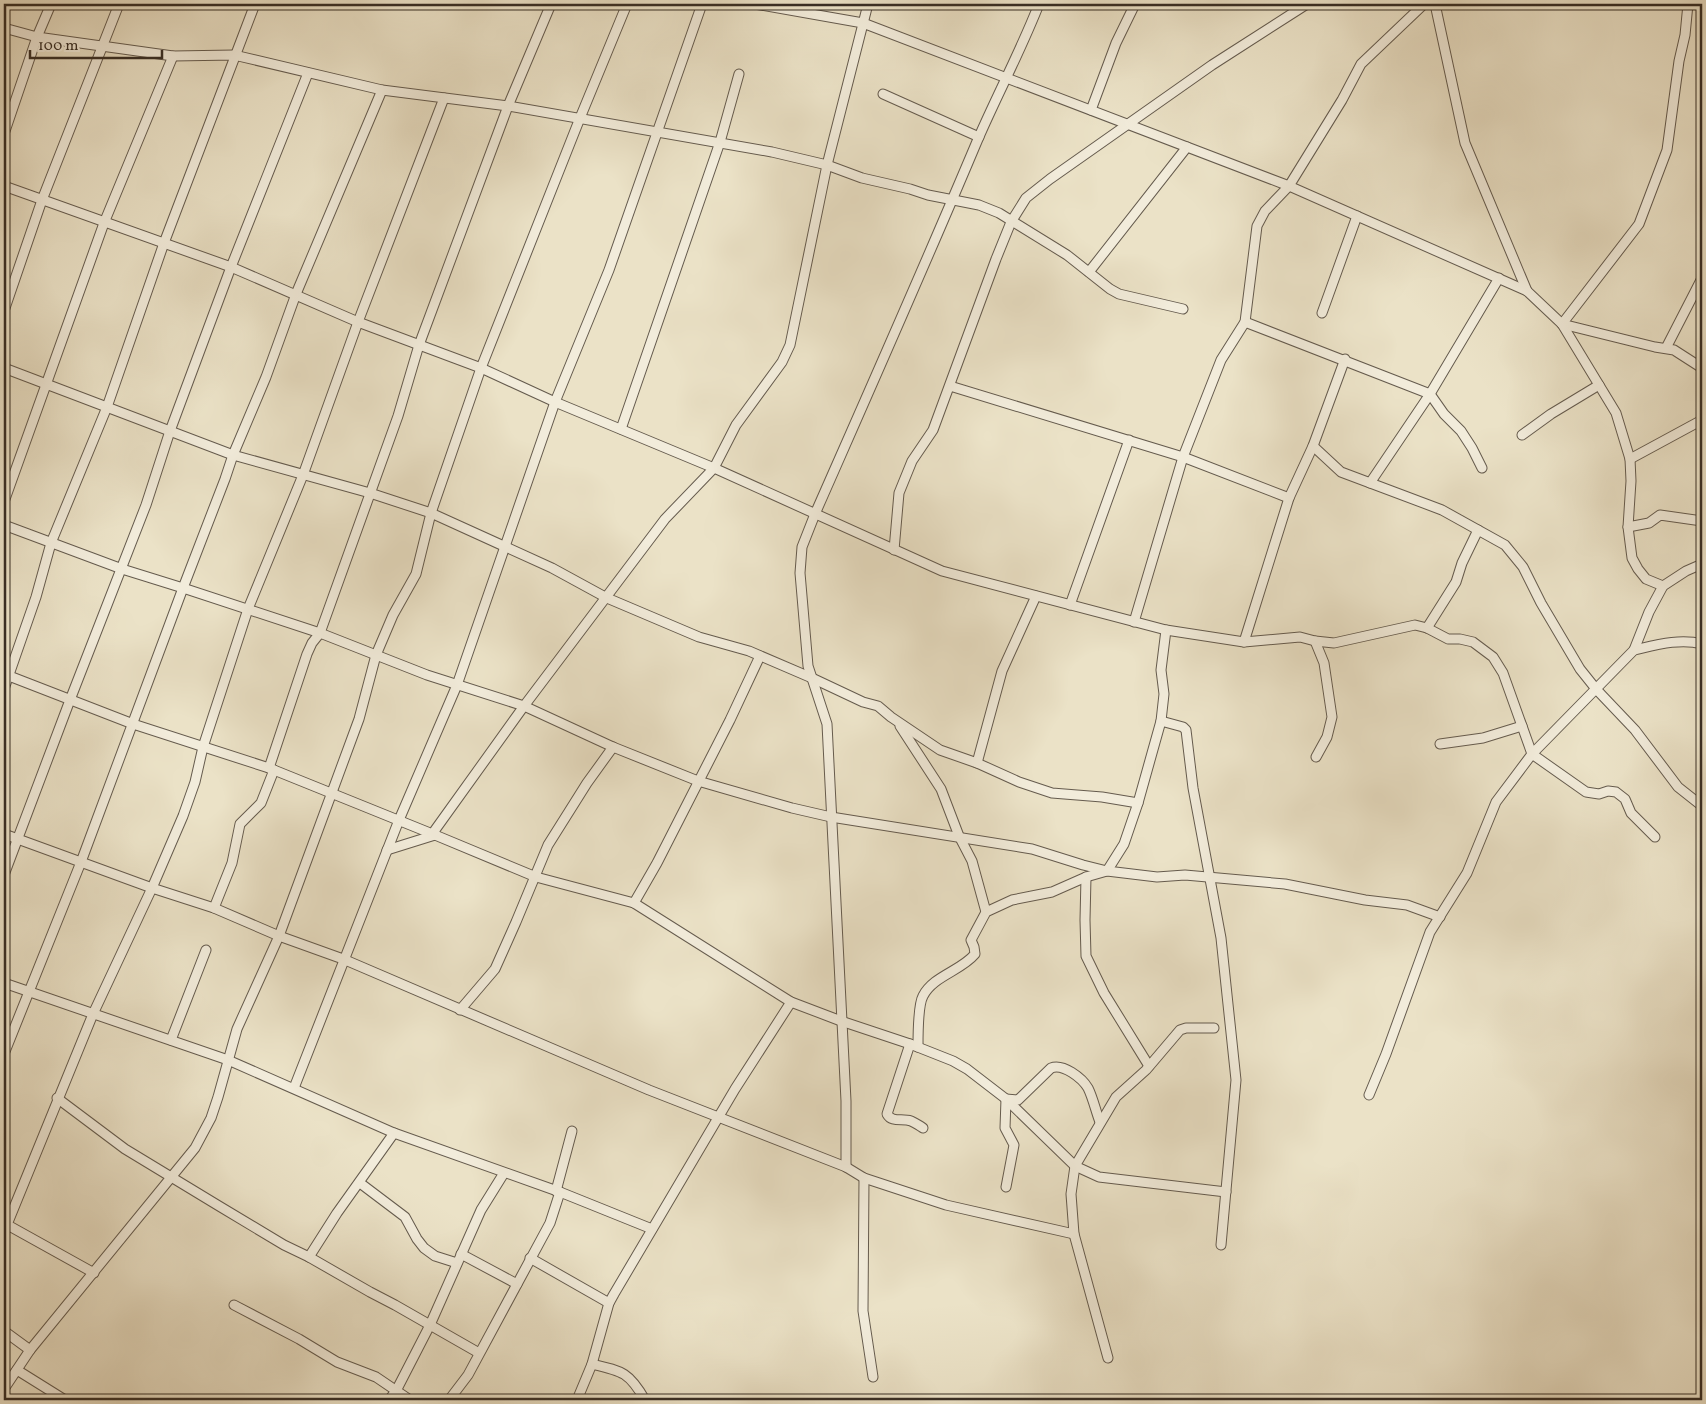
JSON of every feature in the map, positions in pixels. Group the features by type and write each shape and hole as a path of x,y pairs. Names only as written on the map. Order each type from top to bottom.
{"street":[{"path":"4,134 51,4"},
{"path":"4,311 42,200 101,45 119,4"},
{"path":"4,689 6,675 36,597 51,543 107,407 164,243 255,4"},
{"path":"214,908 232,863 240,824 261,803 307,654 312,643 320,633 398,416 419,345 508,106 551,4"},
{"path":"4,1389 30,1350 195,1148 211,1118 236,1029 279,936 359,719 376,655 393,615 416,574 432,513 481,368 627,4"},
{"path":"294,1088 399,820 457,685 555,402 609,270 702,4"},
{"path":"755,4 781,6 863,23 1289,186 1527,291 1562,324 1616,413 1630,458 1631,481 1628,527 1632,558 1638,570 1646,579 1663,586"},
{"path":"435,834 435,830 524,706 665,520 714,468 736,425 782,362 790,345 826,165 868,4"},
{"path":"846,1167 846,1102 827,724 808,666 800,573 802,547 954,200 979,137 1039,4"},
{"path":"1091,110 1116,43 1135,4"},
{"path":"894,550 899,493 912,461 932,430 996,259 1011,222 1026,198 1212,65 1307,4"},
{"path":"1134,622 1183,457 1221,360 1245,322 1257,226 1265,211 1289,186 1342,100 1361,64 1424,4"},
{"path":"1435,4 1465,143 1527,291"},
{"path":"1562,324 1639,224 1666,150 1679,61 1685,36 1688,4"},
{"path":"4,28 38,37 173,56 234,55 382,90 508,106 772,152 826,165 862,178 928,195 979,205 999,213 1067,255 1119,294 1183,309"},
{"path":"4,502 104,222 173,56"},
{"path":"4,875 70,700 122,570 170,431 231,267 308,73"},
{"path":"620,430 720,142 739,74"},
{"path":"4,1054 81,862 182,588 233,455 266,377 296,294 382,90"},
{"path":"883,94 979,137"},
{"path":"94,1273 5,1226 93,1014 152,888 183,816 195,782 203,747 248,610 303,475 358,322 444,98"},
{"path":"1089,272 1187,147"},
{"path":"4,186 231,267 358,322 481,368 620,430 714,468 942,571 1166,630 1244,642 1300,637 1334,643 1415,625 1427,628 1448,639 1473,642 1493,657 1504,673 1532,754 1586,792 1599,794 1616,792 1625,799 1631,813 1655,837"},
{"path":"1322,313 1357,216"},
{"path":"1370,483 1430,394 1499,278"},
{"path":"1666,348 1702,278"},
{"path":"1245,322 1430,394 1444,414 1465,437 1482,468"},
{"path":"1562,324 1674,350 1702,368"},
{"path":"1244,642 1289,498 1314,446 1345,360"},
{"path":"4,368 233,455 370,493 432,513 552,568 607,598 699,637 760,656 863,702 878,706 897,722 940,750 977,763 1019,782 1052,793 1102,796 1138,803"},
{"path":"1522,435 1551,414 1599,385"},
{"path":"950,386 1183,457 1289,498"},
{"path":"1630,458 1702,420"},
{"path":"1070,605 1129,440"},
{"path":"1314,446 1341,472 1442,510 1504,545 1523,568 1541,603 1580,669 1596,689 1635,730 1678,787 1702,806"},
{"path":"1628,527 1649,523 1660,515 1702,521"},
{"path":"4,525 122,570 320,633 457,685 524,706 613,748 698,780 792,808 832,817 1032,849 1107,871 1157,877 1185,875 1285,884 1365,900 1407,905 1440,917"},
{"path":"1427,628 1456,582 1462,563 1478,530"},
{"path":"1369,1095 1386,1054 1430,932 1467,873 1496,802 1532,754 1634,650 1649,612 1663,586 1686,571 1702,564"},
{"path":"977,763 1002,671 1036,596"},
{"path":"923,1128 909,1120 892,1119 887,1114 914,1045 923,996 934,983 969,961 975,954 971,940 986,912 1012,900 1052,892 1107,871 1124,844 1162,721 1164,694 1161,670 1166,630"},
{"path":"1315,641 1324,663 1332,717 1327,737 1316,756"},
{"path":"1634,650 1667,642 1690,641 1702,644"},
{"path":"634,903 657,863 730,720 760,656"},
{"path":"6,675 133,724 272,769 435,834 536,877 634,903 791,1002 842,1022 914,1045 960,1065 1006,1099 1075,1166 1099,1177 1226,1192"},
{"path":"1162,721 1183,727 1186,730 1193,788 1221,938 1236,1080 1222,1244"},
{"path":"897,722 941,789 959,836 972,861 986,912"},
{"path":"1440,744 1483,738 1522,726"},
{"path":"460,1010 495,969 536,877 548,845 587,783 613,748"},
{"path":"4,834 152,888 214,908 279,936 343,960 649,1090 846,1167 864,1178 946,1205 1074,1234"},
{"path":"387,850 435,834"},
{"path":"1086,878 1086,956 1104,993 1149,1066"},
{"path":"171,1040 206,950"},
{"path":"4,983 228,1060 394,1132 558,1191 652,1229"},
{"path":"577,1400 592,1364 609,1303 719,1116 791,1002"},
{"path":"1108,1358 1074,1234 1071,1194 1075,1166 1116,1097 1149,1066 1180,1030 1186,1028 1214,1028"},
{"path":"1006,1099 1018,1100 1051,1068 1057,1066 1066,1068 1088,1088 1100,1122"},
{"path":"58,1098 109,1138 172,1178 276,1240 479,1353"},
{"path":"1006,1099 1005,1128 1014,1145 1006,1187"},
{"path":"449,1400 468,1375 550,1223 572,1131"},
{"path":"309,1257 337,1213 360,1183 394,1132"},
{"path":"389,1400 396,1391 430,1325 481,1210 504,1173"},
{"path":"864,1178 863,1311 873,1377"},
{"path":"360,1183 405,1217 424,1248 435,1256 457,1263"},
{"path":"461,1254 517,1284"},
{"path":"530,1258 609,1303"},
{"path":"234,1305 337,1362 362,1370 376,1377 410,1400"},
{"path":"4,1331 30,1350"},
{"path":"592,1364 620,1371 630,1379 645,1400"},
{"path":"17,1370 65,1400"}]}
